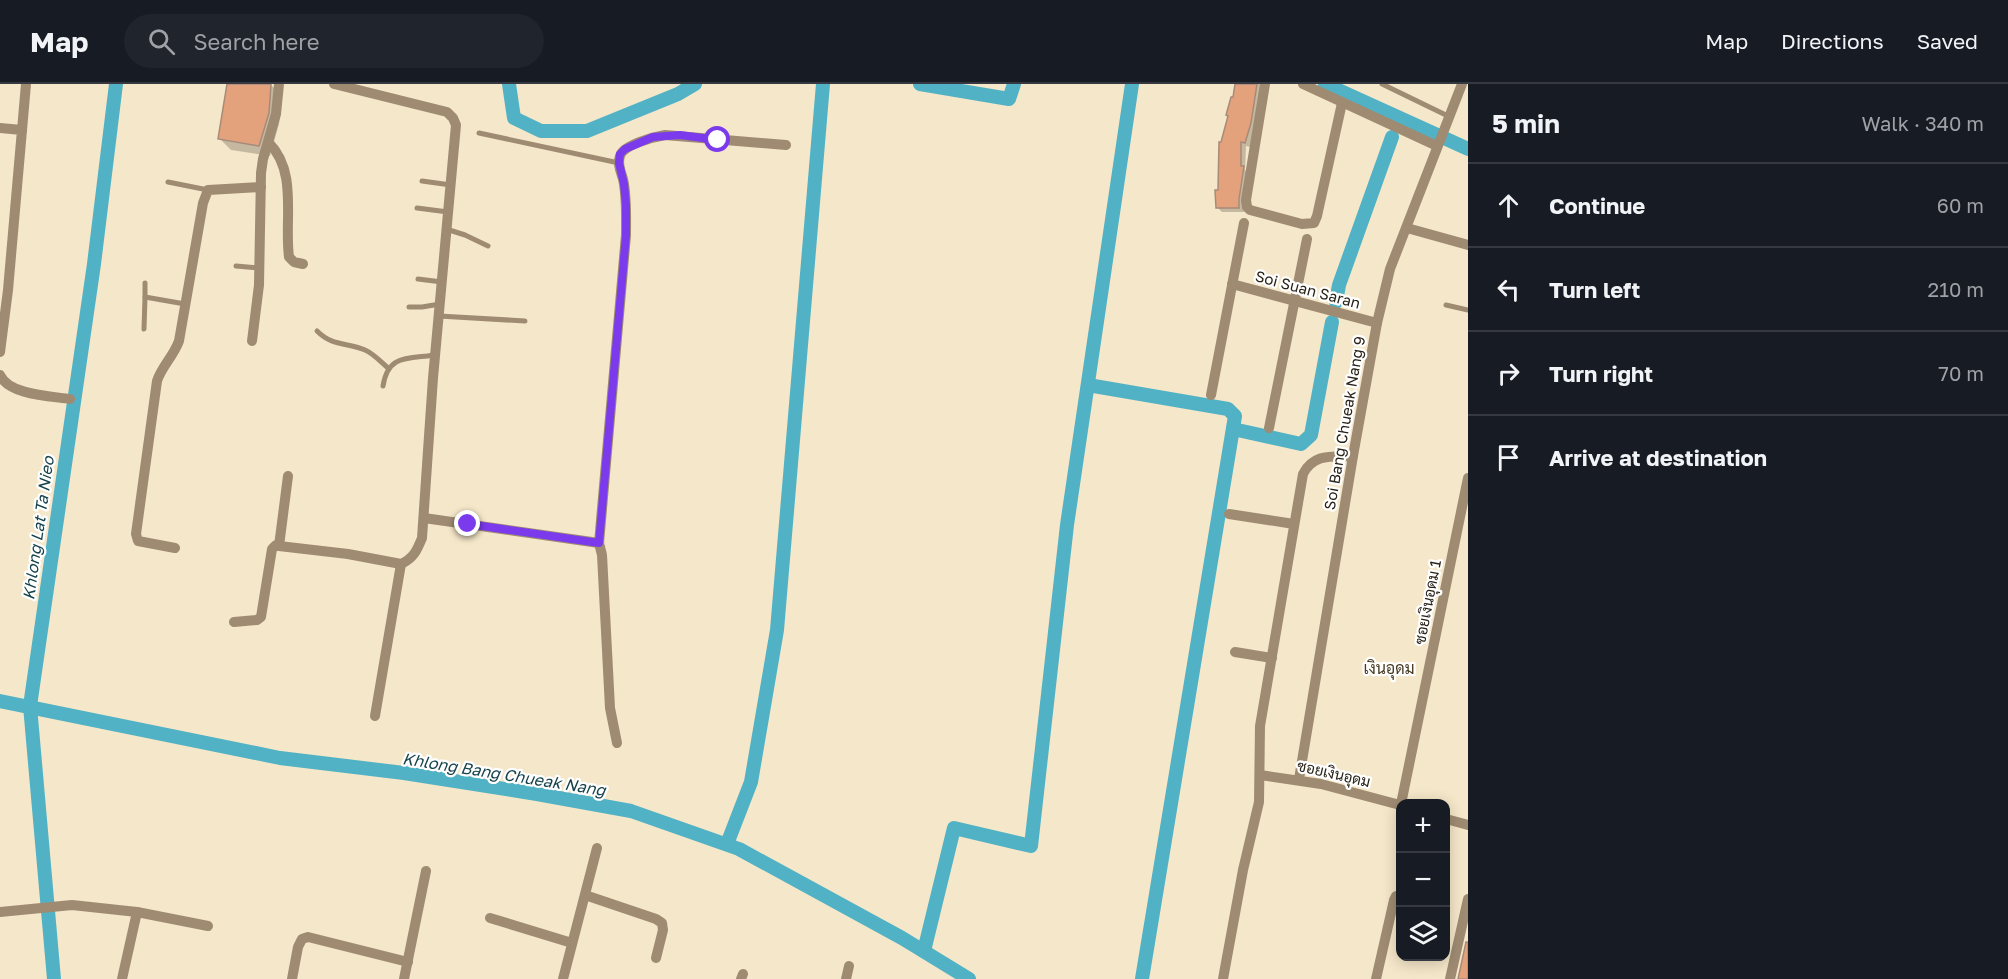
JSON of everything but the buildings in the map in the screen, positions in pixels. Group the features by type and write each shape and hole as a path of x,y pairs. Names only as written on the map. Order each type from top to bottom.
{"street":[{"path":"0,352 8,290 26,84"},
{"path":"252,341 259,268 263,159 276,114 279,84"},
{"path":"234,622 257,620 261,617 272,549 276,545 348,554 402,564 416,553 422,538 435,355 456,125 453,117 447,112 334,84"},
{"path":"1265,84 1246,200 1247,207 1250,210 1302,224 1314,223 1317,216 1342,103"},
{"path":"1303,84 1438,143"},
{"name":"Soi Bang Chueak Nang 9","path":"1299,779 1377,323 1390,269 1462,84"},
{"path":"0,128 22,130"},
{"path":"617,743 610,708 599,543 626,235 620,154 625,149 653,137 665,135 786,145"},
{"path":"269,143 277,151 286,176 289,257 294,262 303,264"},
{"path":"175,548 138,541 136,534 157,381 176,348 203,203 208,190 261,187"},
{"path":"1210,395 1244,223"},
{"path":"1407,228 1468,245"},
{"path":"1269,428 1307,239"},
{"name":"Soi Suan Saran","path":"1232,284 1377,323"},
{"path":"0,375 6,386 23,392 70,399"},
{"path":"1222,979 1259,802 1258,741 1260,726 1303,474 1308,463 1318,458 1353,456"},
{"path":"279,546 288,476"},
{"name":"ซอยเงินอุดม 1","path":"1402,799 1468,478"},
{"path":"1228,514 1294,524"},
{"path":"424,518 599,543"},
{"path":"375,716 402,564"},
{"path":"1235,651 1272,658"},
{"name":"ซอยเงินอุดม","path":"1260,775 1299,779 1396,803"},
{"path":"1450,820 1468,825"},
{"path":"563,979 597,848"},
{"path":"404,979 426,871"},
{"path":"585,895 662,923 663,930 656,958"},
{"path":"1376,979 1396,896"},
{"path":"1450,979 1468,899"},
{"path":"0,912 72,905 137,912 208,926"},
{"path":"122,979 137,912"},
{"path":"490,918 572,943"},
{"path":"292,979 298,947 302,939 308,937 408,962"},
{"path":"846,979 849,966"}],"lane":[{"path":"1382,84 1447,122"},
{"path":"479,133 619,163"},
{"path":"422,181 451,185"},
{"path":"168,182 208,190"},
{"path":"417,208 448,212"},
{"path":"446,230 471,237 488,246"},
{"path":"236,266 259,268"},
{"path":"418,279 442,282"},
{"path":"144,329 145,283"},
{"path":"145,297 185,304"},
{"path":"409,307 440,304"},
{"path":"1446,305 1468,310"},
{"path":"439,316 525,321"},
{"path":"317,331 331,342 364,349 388,368"},
{"path":"383,387 388,368 402,360 435,355"}],"waterway":[{"name":"Khlong Lat Ta Nieo","path":"54,979 30,706 94,264 116,84"},
{"path":"509,84 514,118 541,131 587,131 678,94 695,84"},
{"path":"727,844 751,782 777,630 823,84"},
{"path":"920,84 1009,99 1014,84"},
{"path":"924,951 954,828 1031,846 1067,525 1132,84"},
{"path":"1325,84 1468,149"},
{"path":"1336,302 1339,285 1392,137"},
{"path":"1233,429 1301,444 1311,435 1332,322"},
{"path":"1088,385 1228,409 1235,416 1142,979"},
{"name":"Khlong Bang Chueak Nang","path":"0,701 280,758 404,773 631,811 739,849 902,938 969,979"}],"district":[{"name":"เงินอุดม","path":"1389,668"}],"route":[{"path":"468,524 599,543 626,235 626,205 619,163 620,154 625,149 653,137 665,135 718,140"}]}
